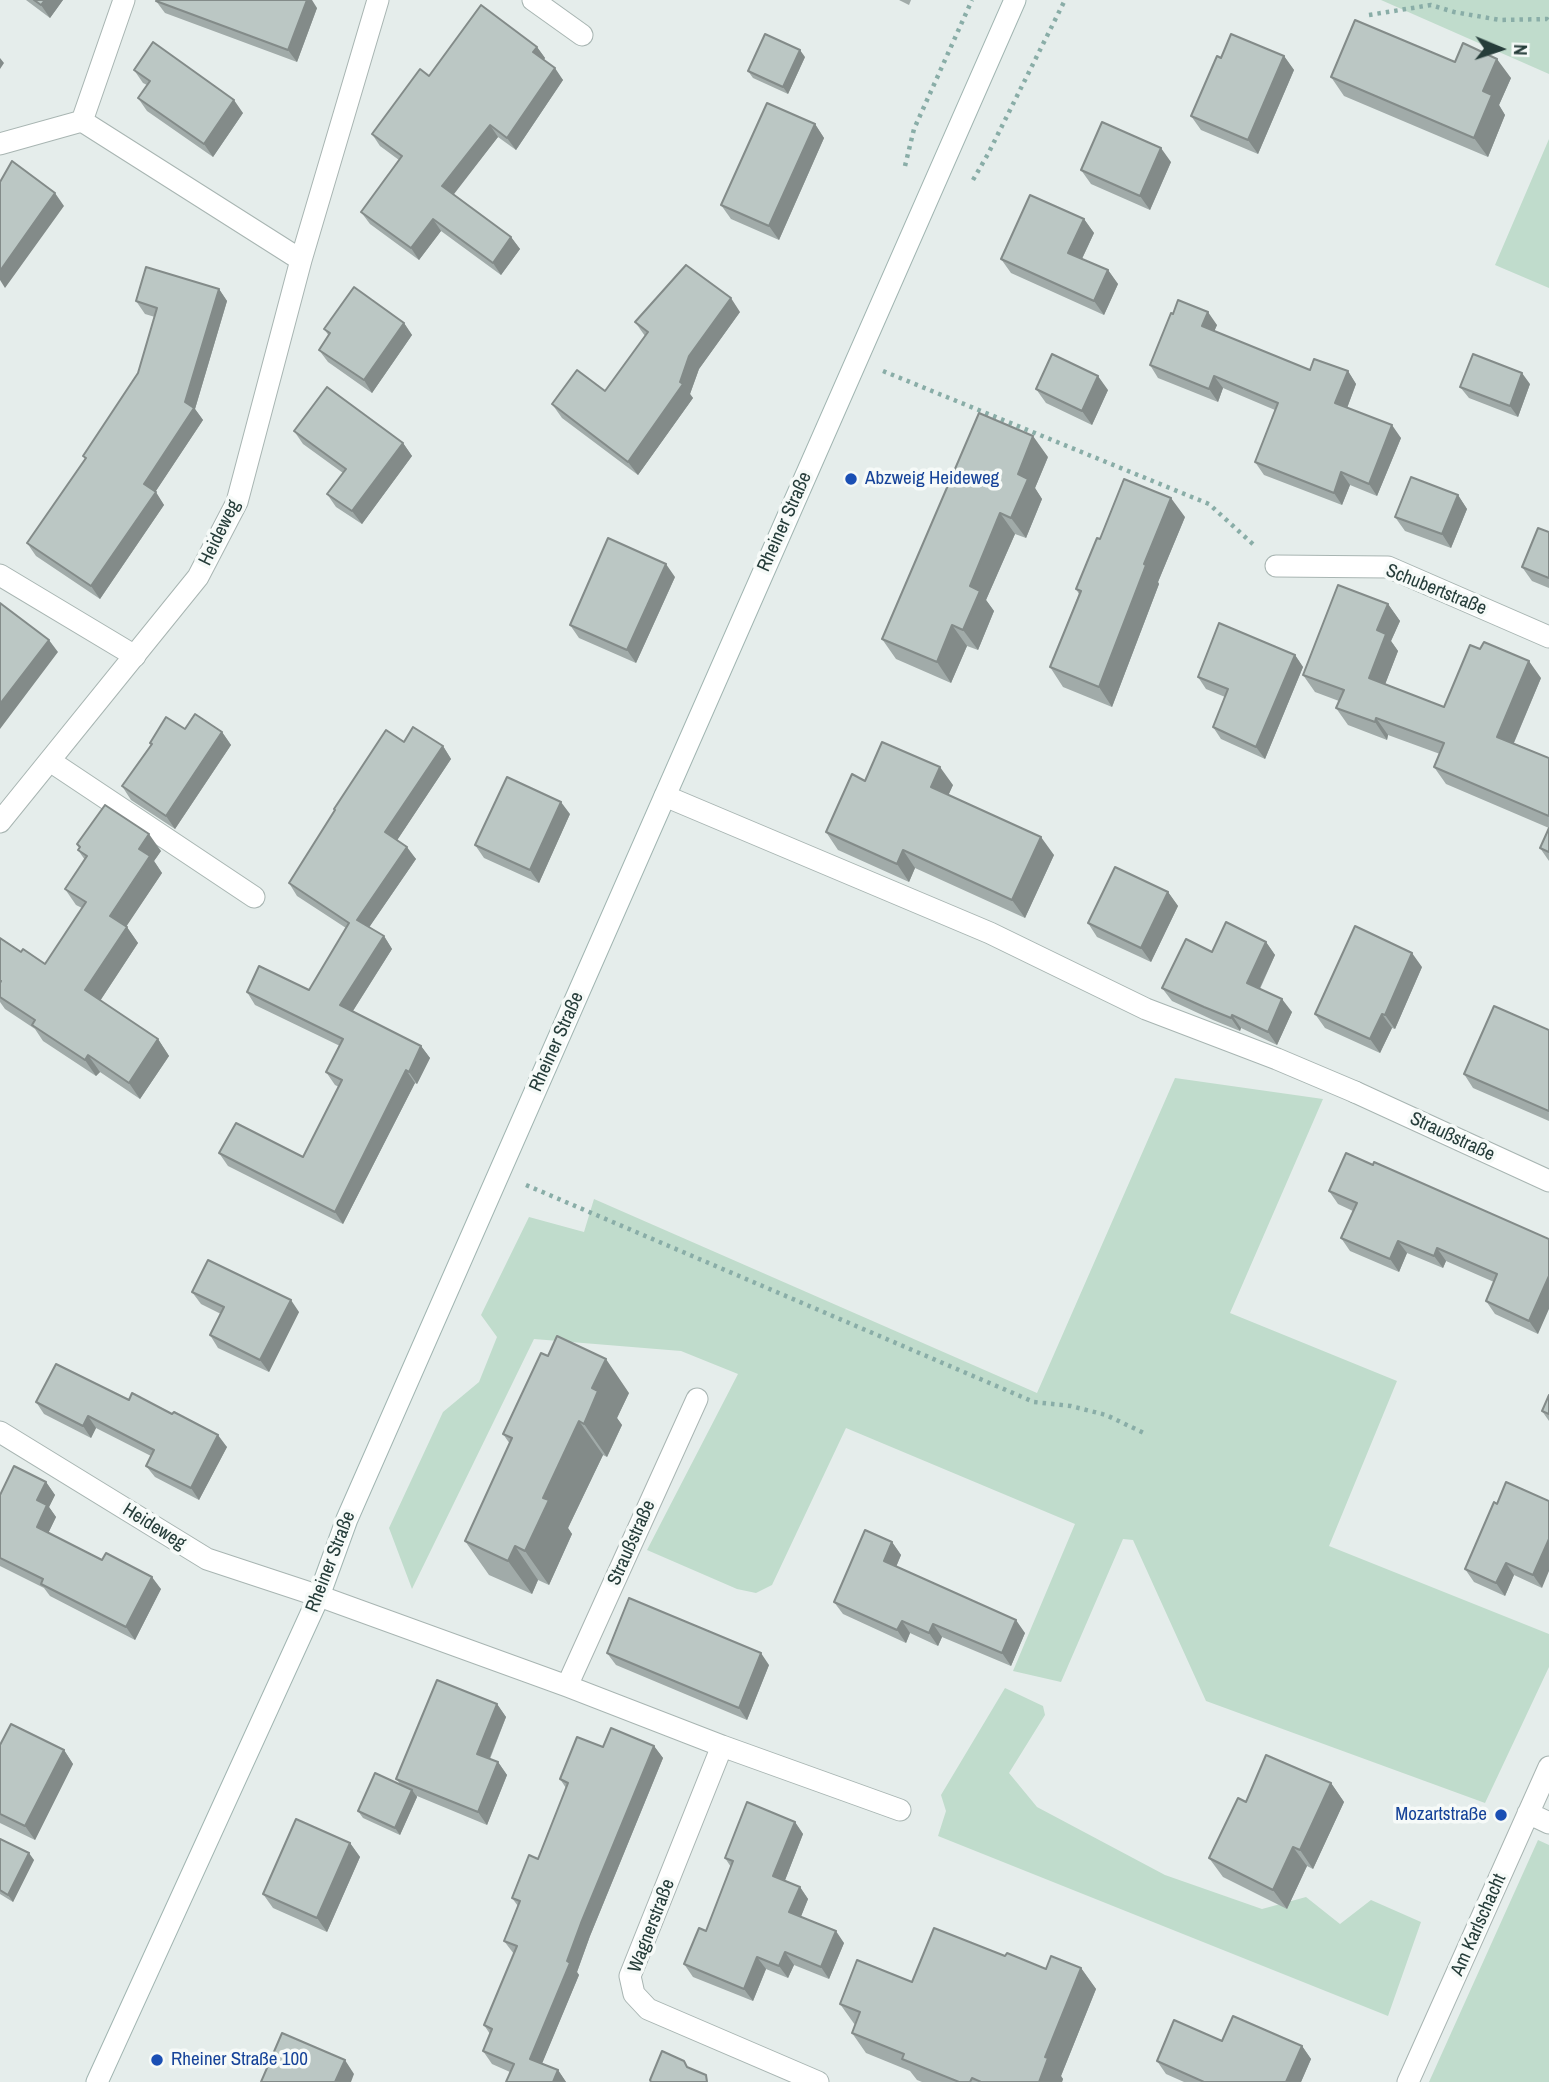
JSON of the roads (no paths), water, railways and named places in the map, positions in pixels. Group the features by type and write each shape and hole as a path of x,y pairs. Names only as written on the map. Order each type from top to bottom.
{"street":[{"path":"82,121 124,0"},
{"name":"Heideweg","path":"0,822 198,577 237,502 301,260 378,0"},
{"path":"533,0 582,35"},
{"name":"Rheiner Straße","path":"97,2082 319,1596 347,1518 1016,0"},
{"path":"0,144 82,121 301,260"},
{"name":"Schubertstraße","path":"1276,566 1388,567 1549,637"},
{"path":"0,575 135,656"},
{"path":"50,761 254,897"},
{"name":"Straußstraße","path":"665,796 990,933 1146,1009 1355,1092 1549,1181"},
{"name":"Straußstraße","path":"568,1686 697,1399"},
{"name":"Heideweg","path":"0,1432 207,1559 319,1596"},
{"path":"319,1596 900,1810"},
{"name":"Wagnerstraße","path":"722,1746 630,1976 634,1994 648,2009 818,2082"},
{"name":"Am Karlschacht","path":"1408,2082 1549,1767"},
{"path":"1528,1813 1549,1823"}],"place":[{"name":"Abzweig Heideweg","path":"851,479"},
{"name":"Mozartstraße","path":"1501,1815"},
{"name":"Rheiner Straße 100","path":"157,2060"}]}
